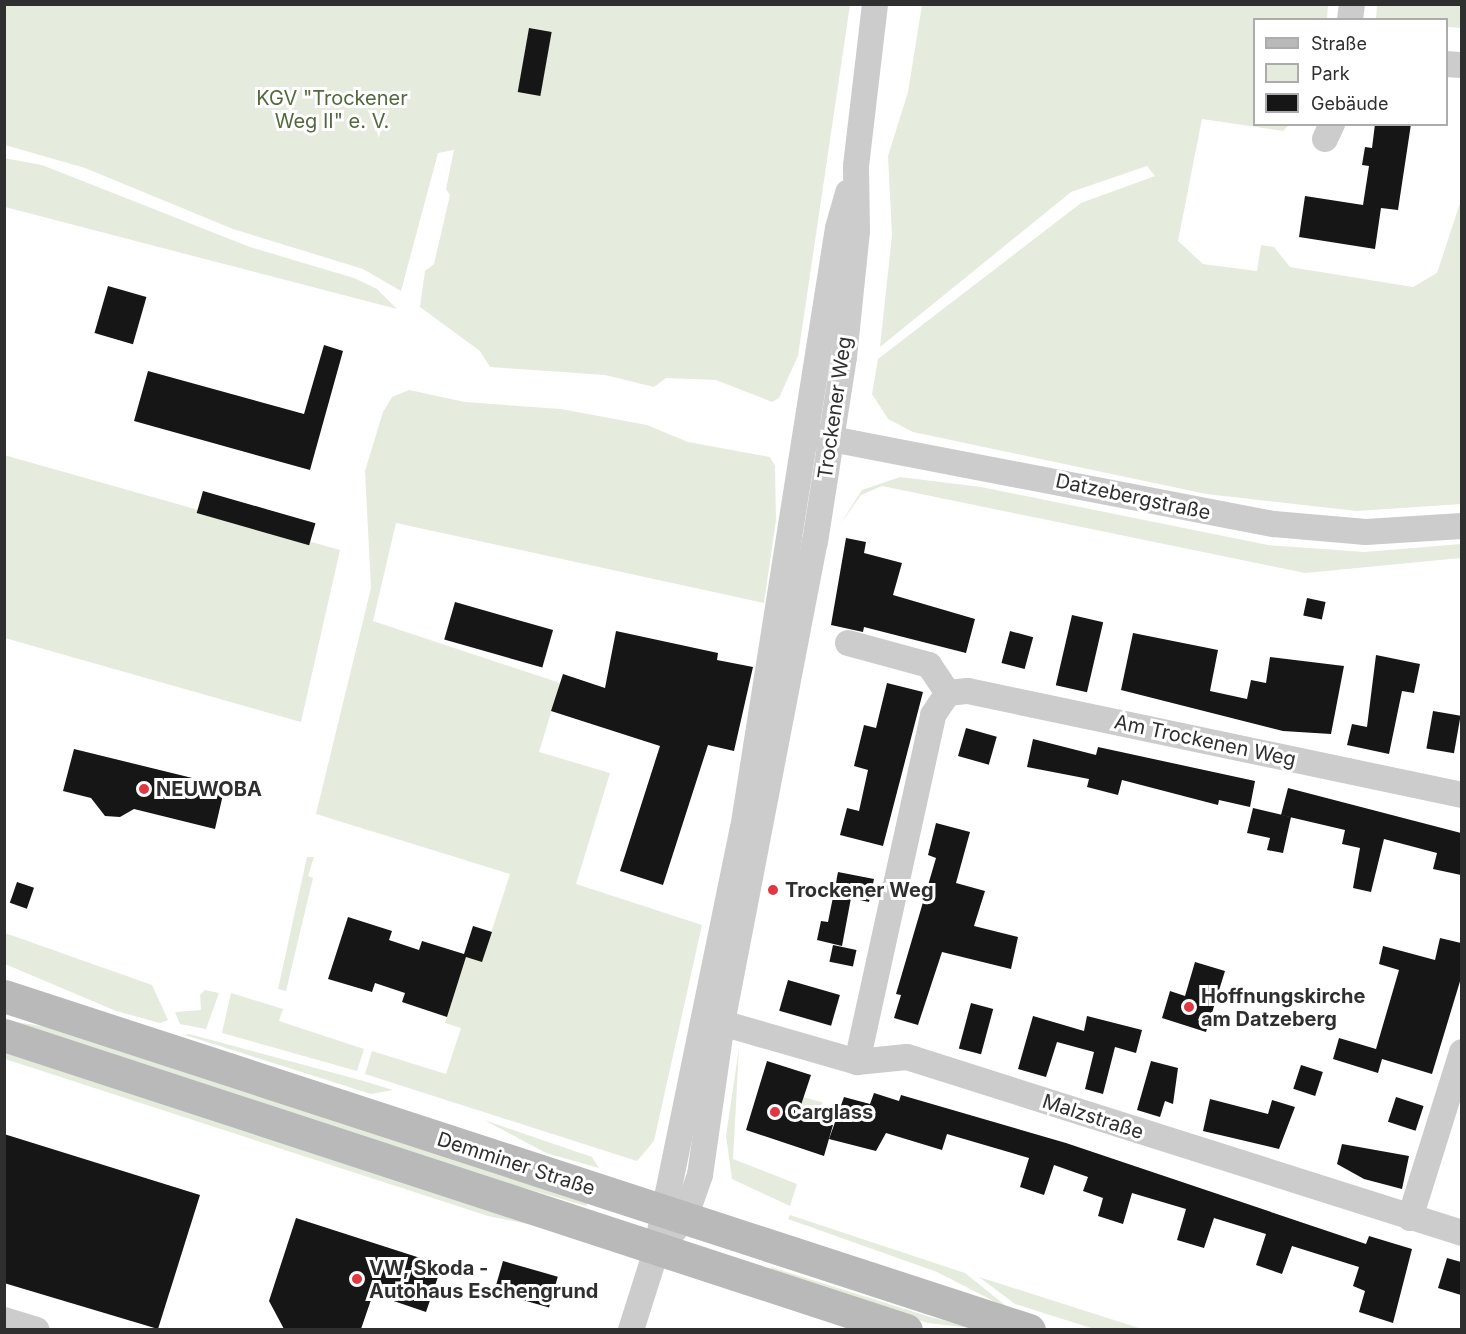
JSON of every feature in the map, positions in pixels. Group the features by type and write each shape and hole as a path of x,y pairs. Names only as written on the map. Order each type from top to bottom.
{"main road":[{"name":"Demminer Straße","path":"4,996 1029,1329"},
{"name":"Demminer Straße","path":"4,1035 656,1251 906,1329"}],"street":[{"name":"Trockener Weg","path":"656,1251 700,1175 722,1023 831,440 857,231 856,166 875,4"},
{"name":"Trockener Weg","path":"675,1215 763,718 838,228 856,166"},
{"name":"Datzebergstraße","path":"807,434 1274,524 1366,532 1461,526"},
{"path":"848,643 929,665 948,693 933,715 857,1062"},
{"name":"Am Trockenen Weg","path":"948,693 968,691 1461,795"},
{"name":"Malzstraße","path":"722,1023 857,1062 907,1057 1461,1233"},
{"path":"1410,1218 1461,1052"},
{"path":"631,1329 656,1251"},
{"path":"4,1320 36,1329"}],"green space":[{"name":"KGV \"Trockener Weg II\" e. V.","path":"5,5 850,5 798,356 779,398 772,402 716,380 666,378 654,387 605,375 490,367 480,351 420,307 425,271 434,264 450,195 446,189 454,150 438,153 401,291 363,269 233,229 85,168 5,145"},
{"path":"922,5 1328,5 1327,18 1253,18 1253,126 1288,126 1283,131 1202,119 1178,241 1203,264 1257,271 1261,245 1274,247 1290,267 1413,287 1437,273 1461,200 1461,504 1357,511 1206,494 913,432 888,419 872,394 878,359 1081,203 1155,176 1147,166 1071,192 880,347 892,235 888,156 908,92"},
{"path":"1377,5 1461,5 1461,28 1448,27 1448,18 1376,18"},
{"path":"4,158 42,165 250,247 354,278 377,289 397,309 5,207"},
{"path":"409,390 465,402 561,409 647,425 688,442 770,457 775,466 776,520 764,603 396,523 373,621 560,683 539,752 610,773 576,884 702,925 654,1141 637,1161 365,1074 372,1051 446,1074 461,1028 445,1023 466,957 482,961 510,874 316,814 371,588 365,471 383,412 392,397"},
{"path":"4,455 340,550 301,722 5,638"},
{"path":"900,477 981,487 1268,545 1365,552 1461,544 1461,558 1305,573 882,486 861,495 839,526 862,490"},
{"path":"307,857 314,857 308,876 313,878 286,991 278,989"},
{"path":"5,933 152,985 168,1020 160,1023 116,1011 5,964"},
{"path":"205,990 219,993 206,1029 180,1024 175,1012 201,1010 200,995"},
{"path":"231,993 283,1009 279,1021 364,1049 357,1071 222,1033"},
{"path":"10,1021 53,1028 589,1201 586,1206 393,1150"},
{"path":"189,1034 393,1090 371,1094 185,1035"},
{"path":"739,1048 733,1159 797,1184 790,1206 732,1179 726,1136"},
{"path":"5,1053 556,1230 488,1216 5,1059"},
{"path":"803,1097 822,1102 810,1149 791,1143"},
{"path":"484,1120 592,1157 599,1168 546,1153"},
{"path":"790,1215 965,1273 1011,1310 937,1272 788,1219"},
{"path":"771,1267 930,1317 979,1329 928,1323 769,1273"},
{"path":"979,1277 1142,1329 1094,1329 1015,1304"}],"building":[{"path":"529,28 552,32 540,96 518,92"},
{"path":"1375,126 1411,126 1398,210 1381,208 1375,249 1299,237 1305,196 1363,205 1369,166 1362,165 1365,147 1372,148"},
{"path":"108,286 146,297 133,344 94,333"},
{"path":"324,345 343,351 310,470 134,421 148,371 304,414"},
{"path":"203,491 315,523 309,545 197,513"},
{"path":"846,538 866,542 864,553 902,563 893,595 975,619 966,653 864,627 863,632 831,625"},
{"path":"1307,598 1326,602 1322,620 1303,616"},
{"path":"455,602 553,630 542,668 444,639"},
{"path":"1072,615 1103,622 1087,692 1056,685"},
{"path":"616,631 718,653 717,660 753,667 734,751 708,745 663,885 620,871 660,746 551,711 563,674 605,688"},
{"path":"1010,631 1033,637 1025,669 1001,663"},
{"path":"1133,633 1218,650 1210,691 1247,699 1251,680 1266,683 1270,657 1344,666 1331,734 1283,731 1121,690"},
{"path":"1376,655 1420,664 1414,693 1402,691 1389,754 1347,745 1352,724 1367,727"},
{"path":"887,683 923,692 883,846 840,835 847,808 859,811 868,770 854,766 864,725 876,728"},
{"path":"1433,711 1461,716 1454,753 1426,748"},
{"path":"966,728 997,737 989,765 958,756"},
{"path":"1033,739 1096,755 1098,747 1255,781 1250,807 1219,800 1218,805 1122,780 1118,795 1087,787 1089,779 1027,767"},
{"name":"NEUWOBA","path":"74,749 225,786 215,829 134,809 120,817 105,816 91,798 63,791"},
{"path":"1288,788 1461,833 1461,875 1433,869 1437,853 1384,839 1371,892 1353,888 1360,848 1342,844 1345,830 1281,815"},
{"path":"1253,808 1291,817 1283,853 1267,850 1270,838 1247,833"},
{"path":"936,823 970,832 956,883 985,891 974,926 1018,937 1011,969 942,952 918,1025 894,1018 901,995 896,994 936,858 928,855"},
{"path":"838,872 874,879 869,902 851,898 842,946 817,940 821,921 828,922"},
{"path":"17,882 34,888 27,909 10,903"},
{"path":"348,917 392,931 389,940 419,950 422,941 464,954 473,926 492,932 482,962 466,957 447,1017 402,1002 405,993 375,983 372,992 328,979"},
{"path":"1440,938 1461,943 1461,978 1432,1074 1382,1059 1378,1073 1333,1059 1339,1038 1376,1049 1399,970 1379,964 1383,946 1435,960"},
{"path":"833,945 856,950 853,967 829,962"},
{"name":"Hoffnungskirche am Datzeberg","path":"1195,962 1225,971 1206,1032 1162,1018 1170,991 1185,996"},
{"path":"788,980 840,995 831,1026 779,1011"},
{"path":"971,1003 993,1009 981,1054 959,1048"},
{"path":"1033,1016 1084,1031 1087,1016 1142,1030 1136,1053 1115,1047 1103,1094 1085,1089 1094,1052 1057,1042 1046,1077 1018,1069"},
{"name":"Carglass","path":"767,1061 811,1075 798,1114 833,1125 824,1156 746,1130"},
{"path":"1151,1061 1178,1068 1173,1104 1165,1101 1160,1117 1137,1110"},
{"path":"1301,1065 1323,1072 1315,1096 1293,1089"},
{"path":"874,1093 899,1101 901,1095 1066,1143 1366,1244 1369,1236 1412,1249 1393,1323 1359,1312 1365,1291 1353,1286 1359,1267 1292,1246 1282,1274 1256,1265 1266,1234 1214,1218 1204,1248 1177,1240 1186,1209 1132,1193 1123,1224 1098,1216 1103,1198 1083,1191 1088,1177 1054,1165 1044,1195 1020,1187 1029,1158 947,1134 942,1150 886,1133 876,1151 829,1139 844,1097 870,1104"},
{"path":"1396,1097 1424,1106 1416,1131 1388,1122"},
{"path":"1210,1099 1268,1114 1272,1100 1295,1107 1279,1149 1203,1131"},
{"path":"4,1134 200,1195 158,1329 4,1283"},
{"path":"1342,1144 1409,1156 1402,1189 1364,1179 1337,1164"},
{"name":"VW, Skoda - Autohaus Eschengrund","path":"296,1218 442,1265 426,1312 373,1294 361,1329 284,1329 269,1301"},
{"path":"1447,1258 1461,1262 1461,1295 1438,1288"},
{"path":"503,1261 558,1277 549,1307 494,1292"}],"place":[{"name":"NEUWOBA","path":"144,789"},
{"name":"Trockener Weg","path":"773,890"},
{"name":"Hoffnungskirche am Datzeberg","path":"1189,1007"},
{"name":"Carglass","path":"775,1112"},
{"name":"VW, Skoda - Autohaus Eschengrund","path":"357,1279"}]}
